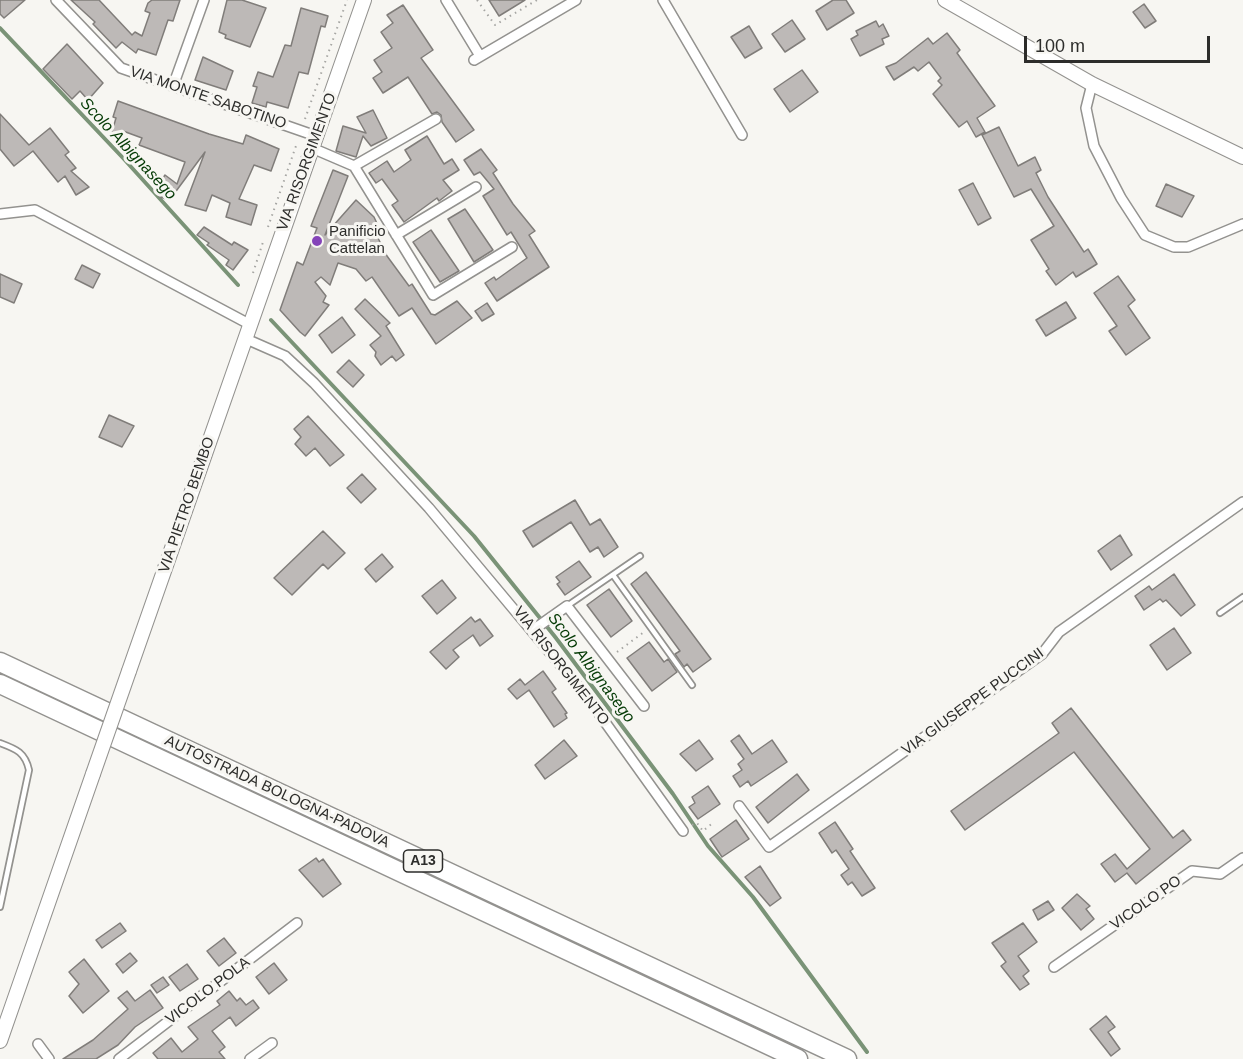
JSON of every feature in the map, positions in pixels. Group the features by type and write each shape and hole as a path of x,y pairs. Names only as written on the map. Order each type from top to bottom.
{"highway":[{"name":"AUTOSTRADA BOLOGNA-PADOVA","path":"0,662 847,1059"},
{"name":"AUTOSTRADA BOLOGNA-PADOVA","path":"0,684 798,1059"}],"main road":[{"name":"VIA RISORGIMENTO","path":"249,324 364,0"},
{"path":"945,0 1092,84 1243,157"},
{"name":"VIA PIETRO BEMBO","path":"0,1041 249,324"}],"street":[{"name":"VIA MONTE SABOTINO","path":"56,0 121,68 173,86 314,142 354,166"},
{"path":"173,86 204,0"},
{"path":"446,0 477,58 576,0"},
{"path":"663,0 742,135"},
{"path":"1092,84 1086,108 1094,146 1121,198 1145,235 1174,247 1188,247 1243,224"},
{"path":"436,119 354,166 433,295 512,248"},
{"path":"396,235 476,187"},
{"path":"0,214 35,210 249,324"},
{"name":"VIA RISORGIMENTO","path":"244,338 277,351 292,362 539,625 587,697 683,831"},
{"name":"VIA GIUSEPPE PUCCINI","path":"739,806 769,847 1042,654 1059,632 1243,502"},
{"path":"539,625 567,606 644,706"},
{"name":"VICOLO PO","path":"1054,967 1192,870 1220,874 1243,858"},
{"name":"VICOLO POLA","path":"119,1059 297,923"},
{"path":"250,1059 272,1043"},
{"path":"38,1044 48,1059"}],"lane":[{"path":"567,606 640,556"},
{"path":"613,575 692,685"},
{"path":"1220,613 1243,597"},
{"path":"0,743 19,750 26,757 29,771 0,907"}],"path":[{"path":"304,119 347,0"},
{"path":"477,0 495,25 537,0"},
{"path":"268,227 297,142"},
{"path":"607,659 651,627"},
{"path":"697,823 703,831 714,822"}],"building":[{"path":"0,0 25,0 4,18 0,14"},
{"path":"71,0 99,0 132,35 135,32 142,36 150,13 145,11 148,3 152,0 180,0 173,21 168,20 156,55 138,49 136,53 122,42 116,48 93,24 95,22"},
{"path":"227,0 242,0 266,8 250,47 225,38 226,35 219,32"},
{"path":"489,0 525,0 499,16"},
{"path":"833,0 846,0 854,13 827,30 816,11"},
{"path":"1144,4 1156,21 1145,28 1133,12"},
{"path":"403,5 433,50 421,58 474,130 456,142 442,122 441,115 437,112 432,114 408,77 383,93 373,78 382,72 374,60 392,48 381,32 393,23 387,15"},
{"path":"301,8 328,16 325,27 321,26 308,74 299,72 288,108 267,102 266,107 252,103 257,87 253,86 258,72 273,77 285,45 291,46"},
{"path":"792,20 805,39 785,52 772,34"},
{"path":"876,21 879,27 883,24 889,36 882,39 884,44 860,56 851,39 858,35 856,31"},
{"path":"749,26 762,48 745,58 731,37"},
{"path":"947,33 960,50 957,53 995,106 977,118 985,132 976,137 967,121 959,127 933,94 942,85 938,81 941,78 929,62 918,71 914,67 894,80 886,67 896,63 928,38 933,44"},
{"path":"67,44 103,83 88,100 80,91 72,99 43,69"},
{"path":"203,57 233,71 226,90 195,80"},
{"path":"802,70 818,92 790,112 774,89"},
{"path":"118,101 209,134 243,144 246,135 279,149 271,171 254,165 239,199 257,205 251,225 226,217 230,203 212,195 206,211 185,205 205,152 169,200 160,197 154,191 165,175 177,184 185,162 139,145 142,138 123,131 120,138 111,135"},
{"path":"373,110 387,138 371,146 363,136 356,157 336,151 343,126 366,133 357,117"},
{"path":"0,114 29,145 50,128 69,152 65,155 76,168 71,171 89,187 76,195 65,176 58,182 33,151 14,166 0,149"},
{"path":"999,127 1018,166 1035,157 1041,170 1036,173 1048,197 1084,252 1088,249 1097,264 1076,277 1073,272 1056,285 1046,271 1049,269 1031,240 1054,226 1031,189 1014,197 982,135"},
{"path":"427,136 444,164 452,159 459,170 443,180 452,191 439,201 437,198 404,222 392,205 398,201 382,179 376,183 369,173 387,161 394,172 411,160 405,150"},
{"path":"481,149 497,170 493,173 513,204 535,231 529,235 549,267 497,301 485,283 494,277 496,280 527,258 511,232 507,235 483,196 494,189 480,172 474,175 464,160"},
{"path":"333,170 348,176 325,235 356,200 374,217 381,232 376,234 387,256 409,286 412,284 431,314 435,315 457,301 472,318 436,344 412,308 399,316 372,277 366,281 356,269 338,263 330,285 321,277 315,282 326,296 323,302 329,305 305,336 300,332 280,310 297,262 303,265 317,228 311,226"},
{"path":"973,183 991,218 978,225 959,190"},
{"path":"1166,184 1194,196 1182,217 1156,206"},
{"path":"465,209 493,250 474,262 448,219"},
{"path":"204,227 232,245 234,242 248,250 233,270 226,265 229,260 197,235"},
{"path":"431,230 459,271 440,282 413,242"},
{"path":"82,265 100,274 93,288 75,279"},
{"path":"0,274 22,284 14,303 0,297"},
{"path":"1118,276 1135,300 1128,306 1150,338 1126,355 1109,331 1117,326 1094,293"},
{"path":"365,299 390,323 386,326 404,355 396,361 392,356 381,365 375,356 376,352 370,345 381,336 355,309"},
{"path":"1066,302 1076,318 1046,336 1036,320"},
{"path":"487,303 494,314 482,321 475,311"},
{"path":"342,317 355,335 332,353 319,335"},
{"path":"349,360 364,375 353,387 337,372"},
{"path":"109,415 134,426 122,447 99,437"},
{"path":"308,416 344,455 330,466 315,448 306,456 295,444 301,437 294,429"},
{"path":"362,474 376,489 361,503 347,488"},
{"path":"575,500 590,525 600,519 618,547 604,557 598,547 590,552 571,522 533,547 523,531"},
{"path":"323,531 345,553 328,569 323,564 292,595 274,578"},
{"path":"1120,535 1132,555 1111,570 1098,551"},
{"path":"382,554 393,567 376,582 365,569"},
{"path":"579,561 591,577 565,595 557,584 560,582 556,577"},
{"path":"646,572 711,659 693,672 687,664 684,667 675,654 680,651 631,584"},
{"path":"1174,574 1195,605 1181,616 1166,600 1163,602 1160,599 1144,610 1135,596 1149,586 1152,590"},
{"path":"442,580 456,598 437,614 422,596"},
{"path":"609,589 632,621 611,637 587,605"},
{"path":"471,617 475,622 480,619 493,636 480,646 473,635 453,650 459,657 446,669 430,652"},
{"path":"1174,628 1191,653 1167,670 1150,645"},
{"path":"649,642 664,662 668,659 677,672 652,691 627,658"},
{"path":"543,671 556,689 552,692 567,713 565,714 567,718 554,727 529,690 517,699 508,689 520,679 525,685"},
{"path":"1071,708 1173,838 1183,830 1191,840 1136,884 1127,873 1115,882 1101,864 1115,854 1127,869 1150,849 1074,752 965,830 951,811 1059,733 1052,723"},
{"path":"739,735 752,754 772,740 787,762 751,786 748,781 740,787 733,776 742,770 738,764 744,759 731,741"},
{"path":"564,740 577,756 545,779 535,765"},
{"path":"699,740 713,759 696,771 680,754"},
{"path":"797,774 809,790 768,823 756,807"},
{"path":"708,786 720,804 698,819 689,807 695,803 692,797"},
{"path":"736,820 749,839 722,857 710,839"},
{"path":"835,822 853,849 850,851 875,888 862,896 852,882 848,885 841,875 849,869 836,850 832,853 819,833"},
{"path":"316,858 319,862 323,859 341,884 323,897 299,870"},
{"path":"760,866 781,898 770,906 745,877"},
{"path":"1077,894 1090,906 1086,909 1094,919 1081,930 1062,908"},
{"path":"1048,901 1054,910 1038,920 1033,910"},
{"path":"120,923 126,931 102,948 96,940"},
{"path":"1023,923 1037,942 1018,956 1029,971 1023,976 1029,984 1020,990 1001,966 1006,962 992,943"},
{"path":"224,938 236,953 219,966 207,951"},
{"path":"130,953 137,961 123,973 116,964"},
{"path":"84,959 109,991 83,1013 69,996 79,984 69,972"},
{"path":"274,963 287,980 269,994 256,977"},
{"path":"187,964 198,979 180,991 169,977"},
{"path":"163,977 169,985 157,993 151,985"},
{"path":"150,990 163,1008 135,1027 118,1045 96,1059 63,1059 93,1040 128,1009 118,998 127,991 135,1001"},
{"path":"229,991 237,1001 240,998 246,1005 253,1000 259,1008 236,1026 230,1017 212,1031 225,1047 219,1052 225,1059 158,1059 153,1053 171,1038 182,1052 198,1039 188,1027 220,1005 217,1001"},
{"path":"1106,1016 1115,1027 1108,1032 1120,1049 1111,1056 1090,1029"}],"waterway":[{"name":"Scolo Albignasego","path":"0,28 123,158 238,285"},
{"name":"Scolo Albignasego","path":"271,320 474,536 556,638 673,794 708,846 753,897 867,1052"}],"place":[{"name":"Panificio Cattelan","path":"317,241"}]}
